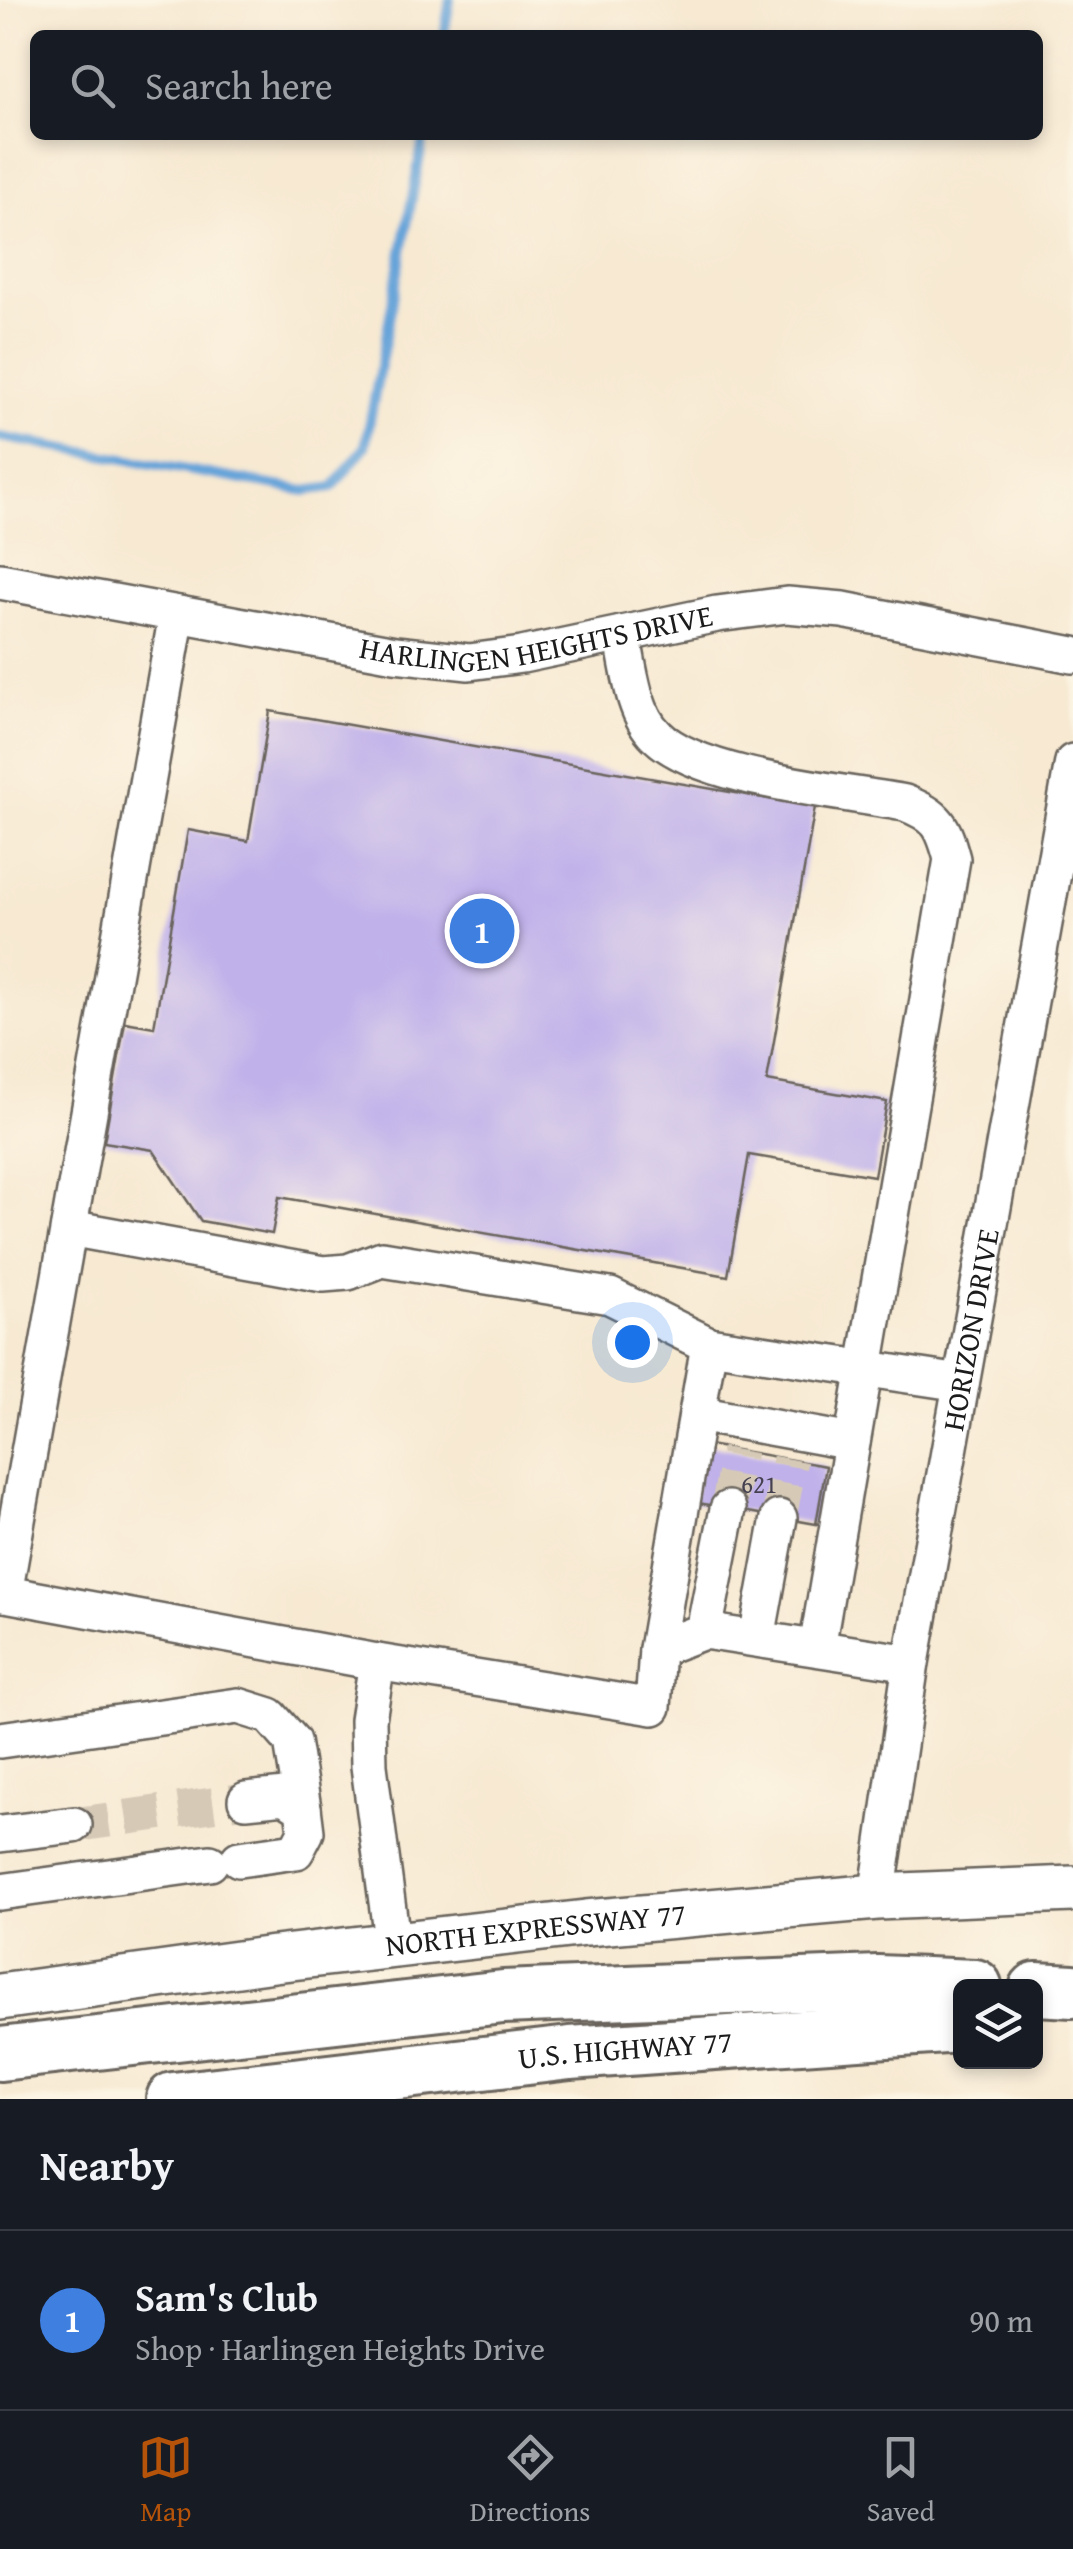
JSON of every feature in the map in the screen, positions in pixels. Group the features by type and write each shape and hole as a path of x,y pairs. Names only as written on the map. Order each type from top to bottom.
{"highway":[{"path":"0,2054 503,1997 878,1982 953,1985"},
{"path":"1043,1990 1073,1991"},
{"path":"1043,2022 1073,2020"},
{"name":"U.S. HIGHWAY 77","path":"172,2099 570,2053 953,2026"}],"main road":[{"name":"NORTH EXPRESSWAY 77","path":"0,1997 274,1959 586,1923 876,1896 1073,1889"}],"street":[{"name":"HARLINGEN HEIGHTS DRIVE","path":"0,582 395,654 469,662 522,656 718,614 787,605 842,610 1073,655"},
{"path":"177,614 2,1593 377,1662 653,1707 657,1649 708,1346"},
{"path":"622,634 641,712 654,734 677,751 712,768 905,803 928,812 944,830 952,859 817,1648"},
{"name":"HORIZON DRIVE","path":"876,1896 911,1663 1073,762"},
{"path":"69,1228 323,1274 348,1272 382,1258 610,1296 708,1346 961,1383"},
{"path":"696,1414 741,1436 793,1445 852,1442"},
{"path":"704,1631 728,1508"},
{"path":"757,1638 780,1518"},
{"path":"657,1649 704,1631 911,1663"},
{"path":"377,1662 368,1720 369,1766 393,1947"},
{"path":"0,1740 238,1706 270,1716 292,1741 306,1832 296,1851 0,1892"},
{"path":"246,1800 286,1796 303,1808"},
{"path":"0,1834 74,1825"}],"building":[{"path":"270,711 815,807 767,1081 887,1102 874,1176 749,1155 728,1276 279,1197 272,1234 201,1221 153,1150 104,1142 125,1022 154,1027 188,830 248,841"},
{"path":"703,1444 826,1466 816,1524 693,1502"}],"waterway":[{"path":"445,30 450,0"},
{"path":"0,437 305,491 333,487 365,447 423,140"}],"tunnel":[{"path":"728,1509 739,1450"},
{"path":"779,1518 790,1459"},
{"path":"74,1825 246,1800"}],"place":[{"name":"Sam's Club","path":"482,931"}]}
